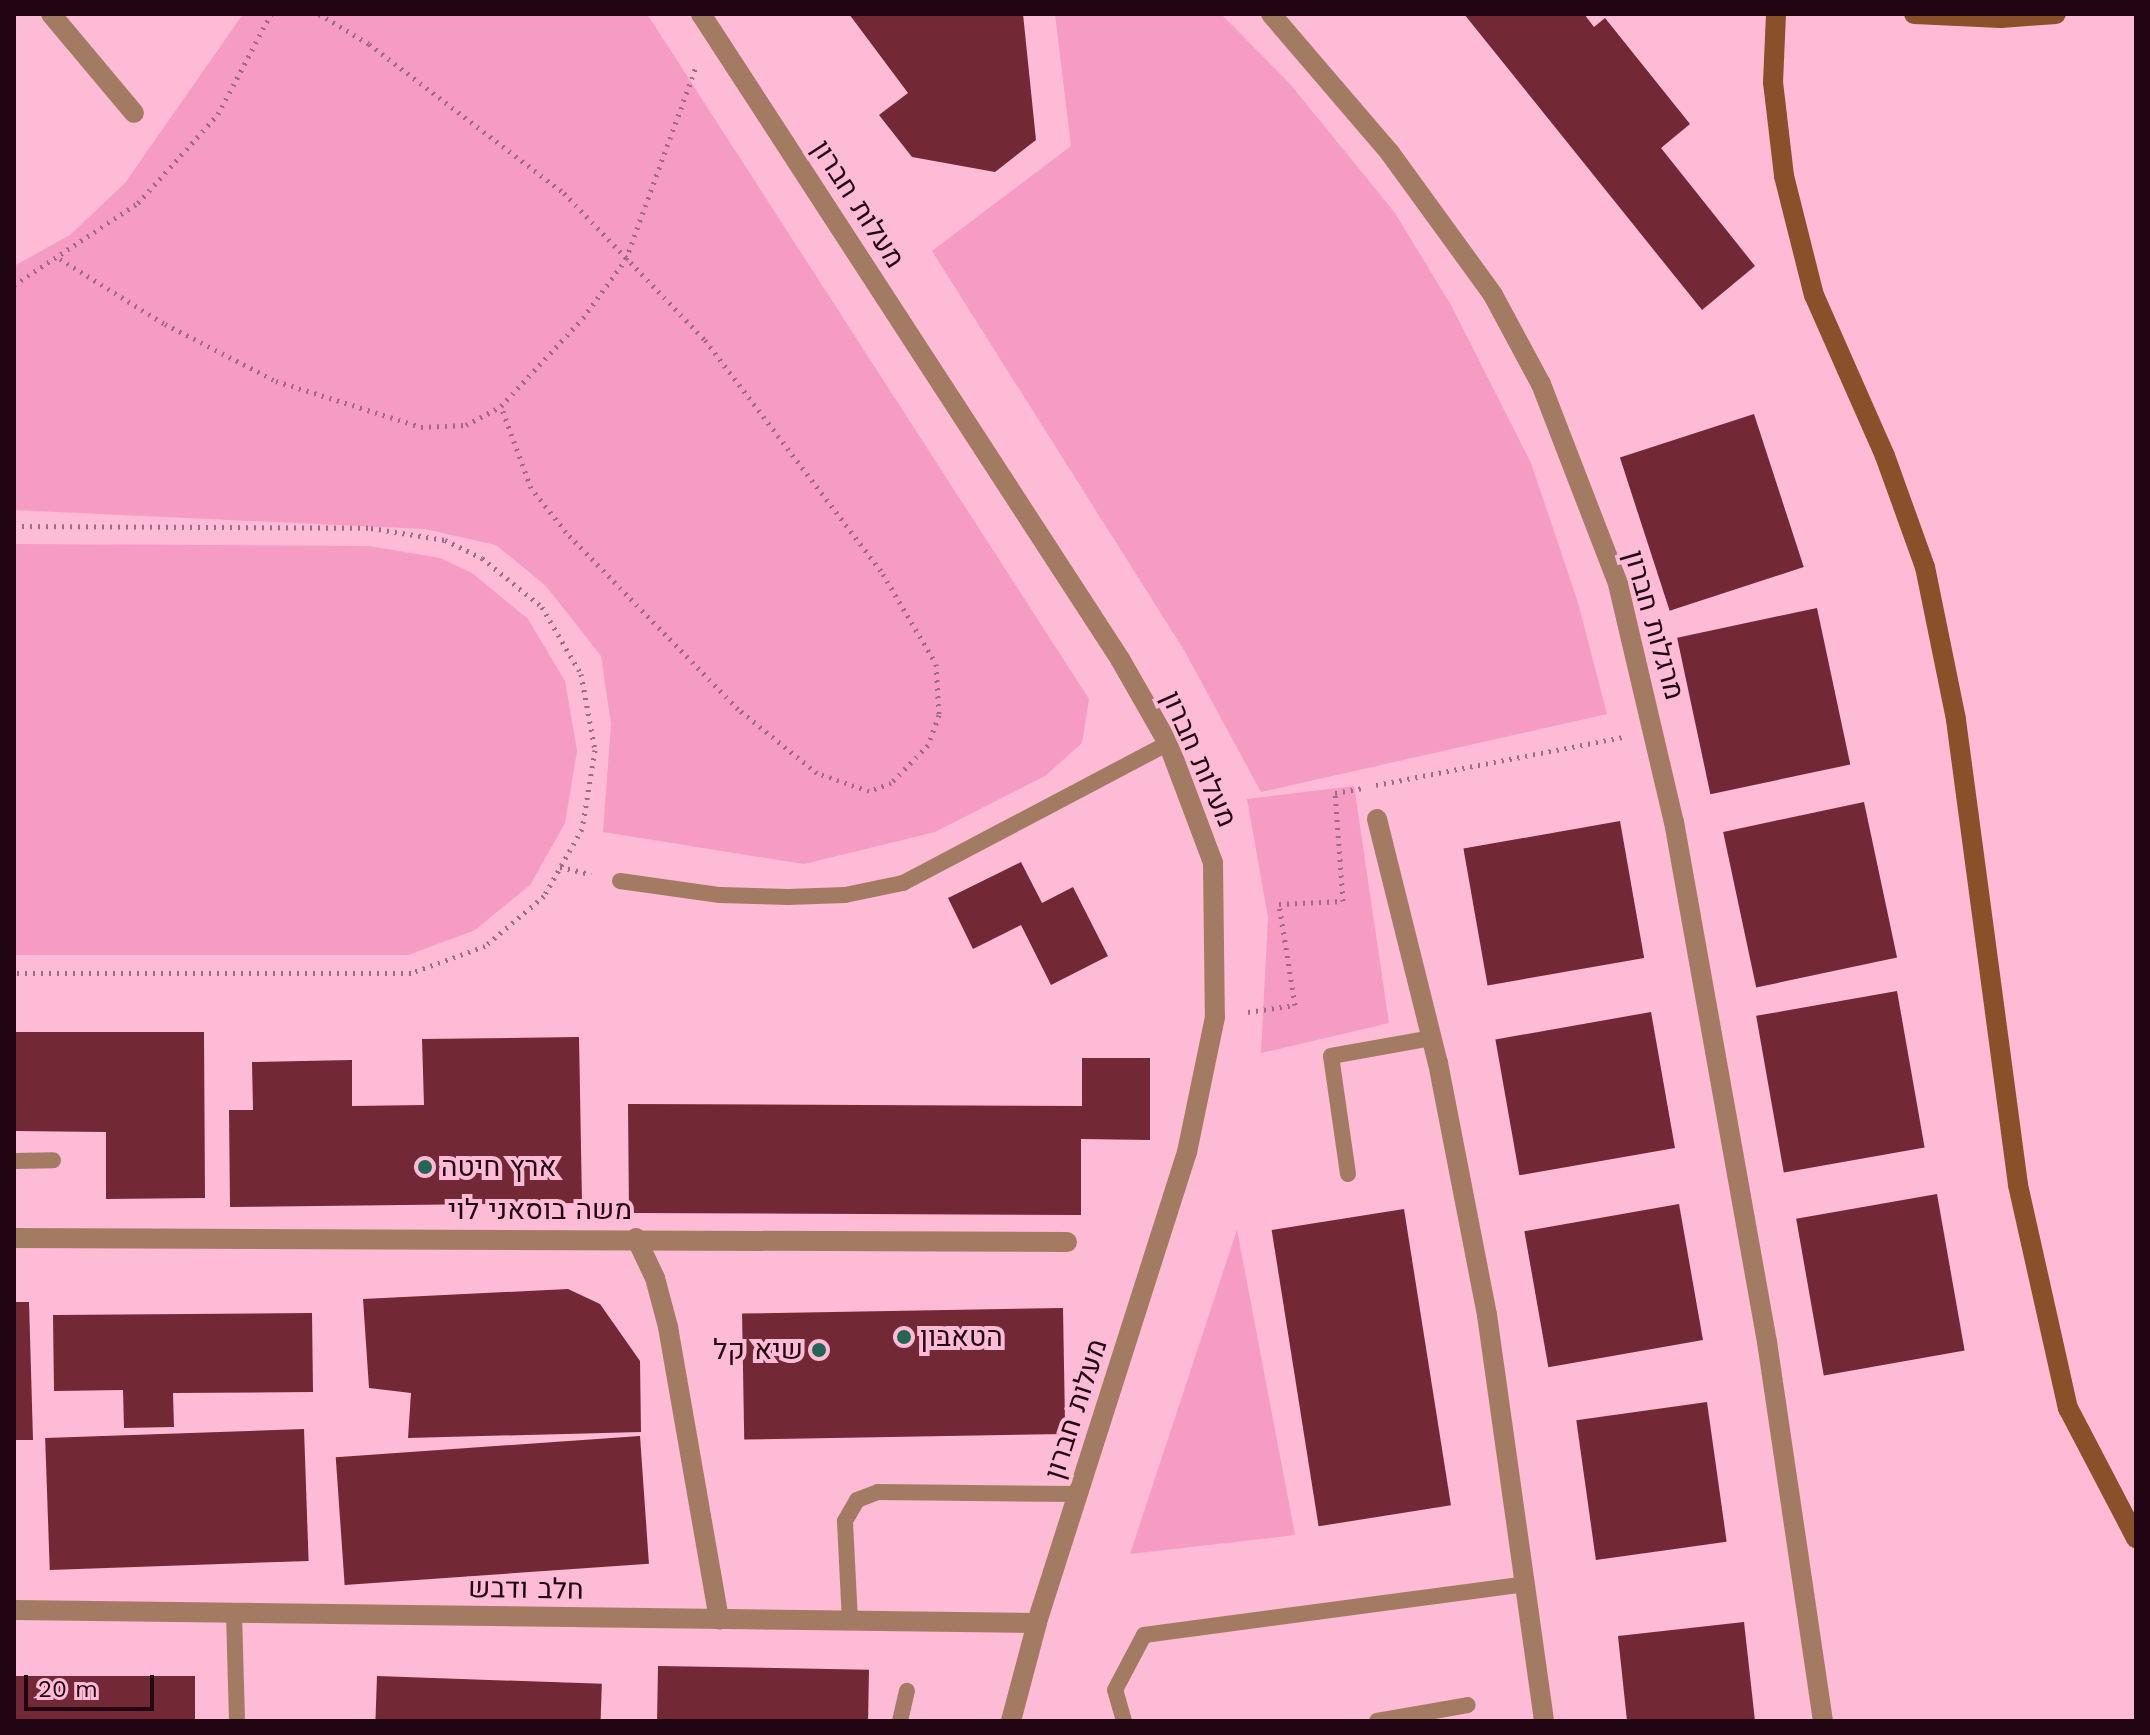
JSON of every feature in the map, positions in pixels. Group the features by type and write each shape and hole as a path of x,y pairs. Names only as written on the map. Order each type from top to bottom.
{"main road":[{"path":"1776,14 1773,82 1784,176 1810,280 1925,567 1956,720 2018,1185 2068,1408 2136,1538"},
{"path":"1914,14 2001,18 2056,14"}],"street":[{"path":"51,14 134,113"},
{"name":"מרגלות חברון","path":"1271,14 1390,153 1493,295 1541,384 1618,584 1674,822 1767,1342 1823,1721"},
{"name":"מעלות חברון","path":"706,21 1120,659 1168,743 1194,802 1213,863 1215,1017 1187,1152 1037,1623 1011,1721"},
{"path":"1377,819 1432,1038 1487,1315 1544,1721"},
{"name":"משה בוסאני לוי","path":"14,1238 1067,1242"},
{"path":"636,1238 655,1278 668,1327 719,1620"},
{"name":"חלב ודבש","path":"14,1610 1037,1623"}],"lane":[{"path":"620,881 720,895 788,897 845,895 903,883 1168,743"},
{"path":"1348,1174 1331,1056 1432,1038"},
{"path":"14,1161 53,1160"},
{"path":"850,1621 845,1521 857,1500 878,1492 1078,1494"},
{"path":"1124,1721 1115,1690 1144,1635 1524,1584"},
{"path":"234,1613 237,1721"},
{"path":"900,1721 907,1691"},
{"path":"1377,1721 1468,1705"}],"path":[{"path":"14,285 60,259 138,203 218,114 271,14"},
{"path":"319,14 369,44 564,193 705,340 883,574 936,664 939,715 928,745 907,770 869,791 817,773 738,709 540,499 501,406"},
{"path":"60,259 165,324 276,381 421,427 466,425 501,406 583,318 626,259 706,21"},
{"path":"14,526 371,528 445,540 482,558 542,607 581,674 595,750 582,829 544,896 485,946 411,973 14,973"}],"shaded area":[{"path":"243,14 647,14 1089,699 1082,743 1045,776 935,832 804,864 603,832 611,724 601,656 546,586 496,545 425,529 14,510 14,266 70,235 125,183"},
{"path":"1055,14 1221,14 1290,84 1395,213 1452,307 1531,463 1578,603 1607,714 1261,792 1184,650 932,251 1071,146"},
{"path":"14,544 369,546 440,558 472,573 528,619 565,681 577,751 565,823 530,885 475,930 408,955 14,955"},
{"path":"1354,786 1389,1023 1261,1053 1268,917 1247,799"},
{"path":"1237,1230 1295,1535 1130,1554"}],"building":[{"path":"849,14 1023,14 1036,140 995,172 912,157 879,115 908,93"},
{"path":"1464,14 1584,14 1594,27 1605,18 1690,124 1661,148 1755,266 1702,310"},
{"path":"1754,414 1804,567 1670,611 1620,458"},
{"path":"1817,608 1850,765 1710,794 1677,638"},
{"path":"1864,802 1897,958 1756,987 1723,832"},
{"path":"1620,821 1644,958 1488,985 1463,849"},
{"path":"1021,862 1042,903 1073,887 1108,956 1051,985 1021,925 973,949 948,898"},
{"path":"1897,991 1925,1148 1784,1172 1756,1016"},
{"path":"1651,1012 1675,1148 1519,1175 1495,1039"},
{"path":"14,1032 204,1032 205,1198 106,1199 106,1132 14,1131"},
{"path":"579,1037 582,1203 230,1207 229,1110 253,1110 252,1062 352,1060 352,1106 424,1105 422,1039"},
{"path":"1082,1058 1150,1058 1150,1140 1081,1139 1081,1215 629,1213 628,1104 1082,1106"},
{"path":"1937,1194 1965,1351 1824,1375 1796,1219"},
{"path":"1679,1204 1703,1340 1548,1367 1524,1231"},
{"path":"1404,1209 1451,1505 1319,1526 1272,1230"},
{"path":"568,1289 600,1304 640,1361 641,1432 408,1438 411,1393 369,1388 363,1299"},
{"path":"14,1302 29,1302 33,1440 14,1440"},
{"path":"1063,1308 1065,1434 744,1440 742,1314"},
{"path":"312,1313 313,1392 173,1393 174,1427 124,1428 123,1390 54,1391 53,1315"},
{"path":"1707,1402 1727,1542 1596,1560 1576,1420"},
{"path":"304,1429 309,1561 50,1570 45,1438"},
{"path":"640,1436 649,1564 345,1585 336,1457"},
{"path":"1744,1622 1755,1721 1627,1721 1618,1636"},
{"path":"658,1666 869,1670 868,1721 657,1721"},
{"path":"14,1676 195,1676 195,1721 14,1721"},
{"path":"377,1676 602,1684 601,1721 375,1721"}],"place":[{"name":"ארץ חיטה","path":"425,1167"},
{"name":"הטאבון","path":"904,1337"},
{"name":"שיא קל","path":"819,1350"}]}
